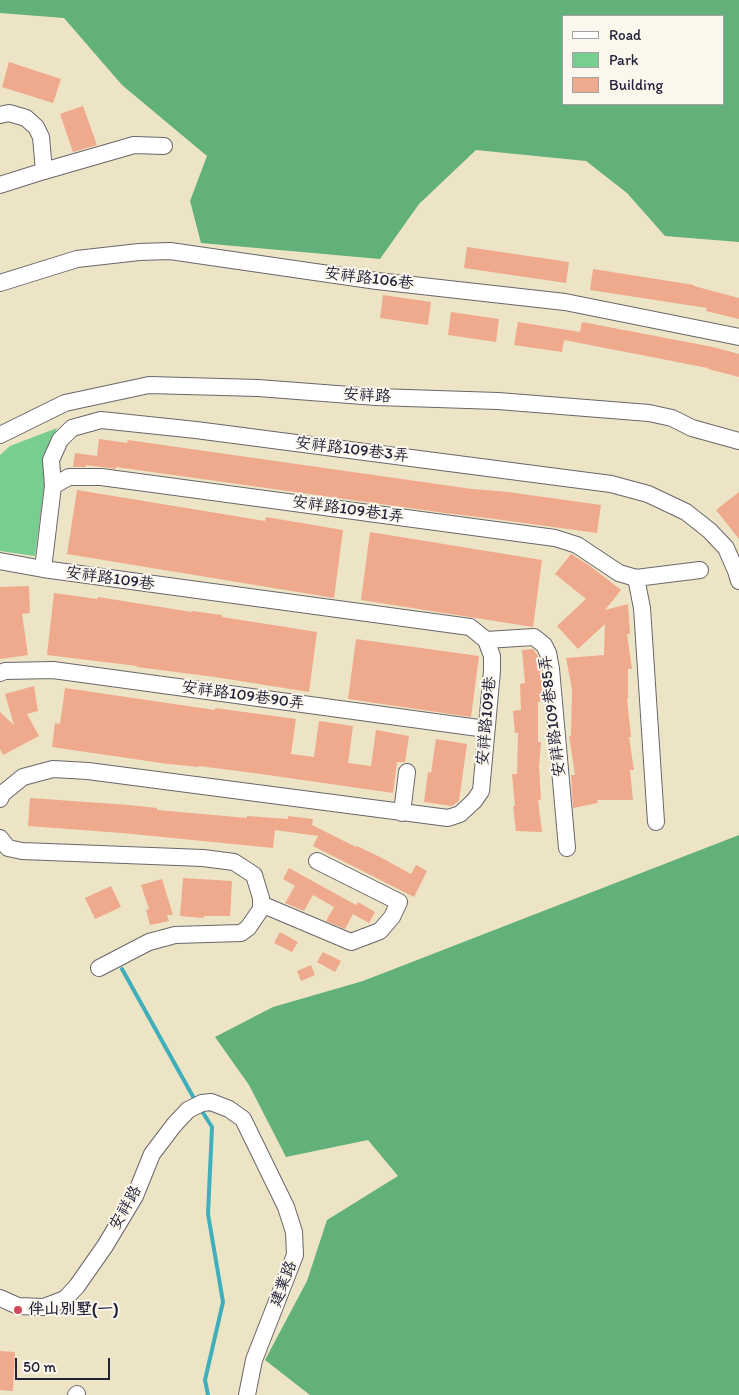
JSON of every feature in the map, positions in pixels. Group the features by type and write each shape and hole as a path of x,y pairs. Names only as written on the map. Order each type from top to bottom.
{"street":[{"path":"0,114 9,113 26,118 36,127 41,137 44,171"},
{"path":"0,185 134,145 164,146"},
{"name":"安祥路106巷","path":"0,283 77,259 139,252 170,251 377,281 565,302 739,337"},
{"name":"安祥路","path":"0,435 65,403 149,385 258,388 376,397 498,401 649,413 672,418 692,428 739,441"},
{"name":"安祥路109巷3弄","path":"43,569 53,486 51,460 60,440 72,428 101,420 196,430 611,484 648,494 686,512 710,531 726,548 739,581"},
{"name":"安祥路109巷1弄","path":"53,486 69,477 101,477 555,538 577,545 619,573 636,578 700,570"},
{"name":"安祥路109巷","path":"0,561 43,569 470,627 486,640 492,656 481,791 460,814 448,818 88,771 53,769 23,777 2,794 0,799"},
{"path":"0,570 19,565"},
{"path":"636,578 642,608 656,822"},
{"name":"安祥路109巷85弄","path":"486,640 534,637 544,645 548,653 567,848"},
{"name":"安祥路109巷90弄","path":"0,673 5,671 53,670 486,729"},
{"path":"402,812 407,772"},
{"path":"0,841 8,848 22,851 203,858 234,862 254,876 261,898 261,909 248,928 240,933 175,935 149,942 99,968"},
{"path":"261,904 351,942 380,931 392,917 399,902 317,861"},
{"name":"安祥路","path":"0,1298 18,1306 44,1307 65,1299 77,1286 105,1246 135,1196 152,1154 188,1110 202,1103 211,1102 230,1109 244,1119"},
{"name":"建業路","path":"244,1119 286,1206 294,1232 295,1255 254,1360 247,1395"}],"green space":[{"path":"0,0 739,0 739,242 665,236 627,193 586,161 476,150 419,204 380,259 201,243 190,201 207,156 122,85 64,18 0,13"},
{"path":"57,428 48,458 35,556 0,551 0,455 10,446"},
{"path":"739,835 739,1395 310,1395 265,1360 307,1281 327,1220 398,1176 368,1140 286,1157 249,1085 215,1037 273,1007 363,981"}],"building":[{"path":"9,62 61,79 53,103 2,87"},
{"path":"83,106 97,145 73,152 60,114"},
{"path":"467,247 569,262 566,283 464,268"},
{"path":"593,269 694,285 739,298 739,319 706,311 707,308 590,290"},
{"path":"383,295 431,302 428,325 380,318"},
{"path":"451,312 499,319 496,342 448,335"},
{"path":"518,322 580,332 582,322 713,347 739,354 739,377 708,368 564,340 562,352 514,345"},
{"path":"99,439 127,443 128,440 472,489 601,505 597,533 116,467 116,469 86,465 86,467 73,467 75,453 97,456"},
{"path":"77,490 265,521 266,517 343,530 334,598 67,554"},
{"path":"739,492 739,539 716,510"},
{"path":"370,532 542,560 533,627 361,600"},
{"path":"571,554 621,590 605,610 628,604 630,634 627,634 632,669 628,669 627,699 631,737 629,737 634,770 630,770 633,800 597,800 598,803 573,808 571,775 575,775 569,736 571,736 572,689 566,658 604,655 605,624 578,649 557,626 586,599 555,574"},
{"path":"29,586 30,613 22,614 28,655 0,659 0,587"},
{"path":"54,593 97,599 98,597 222,615 222,617 317,632 309,692 215,677 47,655"},
{"path":"356,639 479,656 471,717 348,699"},
{"path":"533,649 538,656 541,670 543,701 538,702 538,742 541,742 539,766 541,800 538,800 542,832 516,831 513,806 515,806 512,774 517,774 518,733 515,733 513,711 521,710 520,684 525,683 522,650"},
{"path":"34,686 38,711 27,714 39,736 3,755 0,749 0,712 14,725 5,694"},
{"path":"65,688 215,710 215,708 296,719 291,754 314,757 319,721 353,726 348,763 371,766 376,730 409,736 405,762 397,762 393,793 52,747 55,723 60,724"},
{"path":"436,739 467,744 459,801 452,806 424,802 428,772 431,773"},
{"path":"30,798 129,805 157,808 157,810 247,818 247,816 288,819 288,816 313,819 312,825 411,874 416,865 427,871 414,897 313,846 318,836 275,830 273,848 28,826"},
{"path":"289,868 356,905 358,902 375,912 369,923 353,914 345,929 326,921 334,907 313,895 304,911 285,903 295,886 283,879"},
{"path":"183,878 232,881 230,916 204,916 203,918 180,916"},
{"path":"162,879 173,915 167,915 169,921 150,925 146,910 149,909 141,885"},
{"path":"111,886 121,907 95,919 85,898"},
{"path":"280,932 298,942 292,952 274,943"},
{"path":"323,952 341,961 335,972 317,962"},
{"path":"311,965 315,975 301,981 297,971"},
{"path":"0,1351 15,1352 13,1391 0,1390"}],"waterway":[{"path":"122,969 196,1102"},
{"path":"200,1108 212,1127 208,1214 223,1302 205,1380 208,1395"}],"place":[{"name":"伴山別墅(一)","path":"18,1310"}]}
